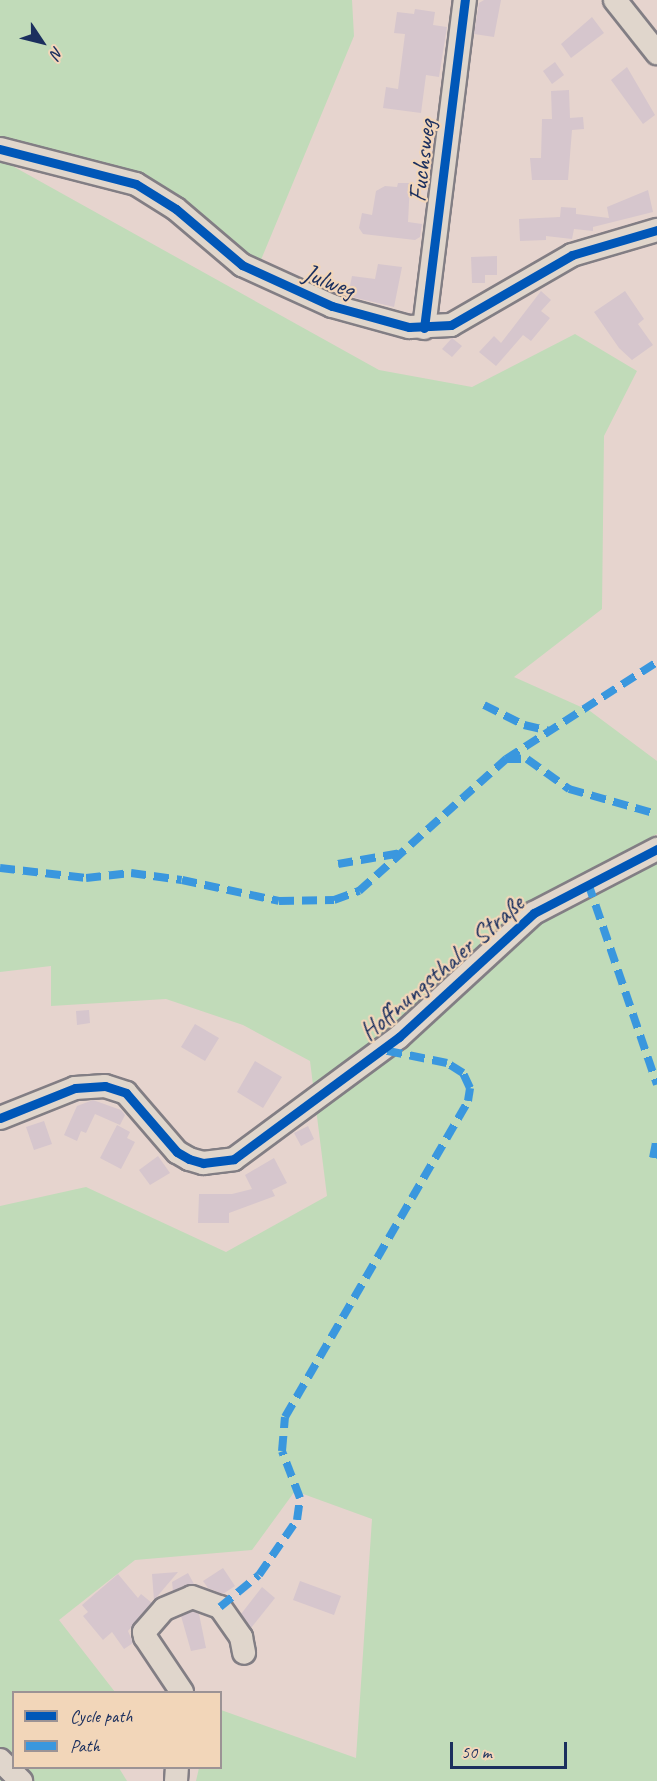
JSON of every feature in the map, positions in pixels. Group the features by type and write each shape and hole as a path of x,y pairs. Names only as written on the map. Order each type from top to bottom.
{"street":[{"name":"Fuchsweg","path":"424,328 465,0"},
{"path":"615,0 657,53"},
{"name":"Julweg","path":"0,148 136,184 176,209 242,265 288,288 378,321 424,328 451,325 476,314 572,255 657,230"},
{"name":"Hoffnungsthaler Straße","path":"0,1118 75,1088 105,1086 132,1099 177,1152 196,1161 222,1163 252,1149 321,1092 399,1037 534,913 657,849"},
{"path":"181,1691 145,1637 164,1609 192,1597 220,1606 241,1636 244,1653"},
{"path":"0,1760 21,1781"}],"green space":[{"path":"0,0 352,0 354,36 258,267 178,203 0,143"},
{"path":"0,159 379,370 472,387 575,334 637,371 604,436 602,609 514,677 590,711 657,761 657,834 523,905 450,974 442,1002 535,925 657,857 657,1781 196,1781 199,1769 222,1769 222,1710 356,1758 372,1519 295,1491 252,1550 135,1560 59,1620 114,1691 12,1691 12,1769 120,1769 127,1781 0,1781 0,1206 86,1187 226,1252 327,1196 310,1061 243,1025 166,999 51,1006 51,966 0,972"}],"building":[{"path":"484,0 501,0 494,37 474,34 479,3"},
{"path":"415,9 435,12 433,25 447,27 439,77 426,75 421,113 383,108 386,87 398,89 405,34 394,33 397,12 414,14"},
{"path":"592,17 604,33 571,58 561,44"},
{"path":"555,62 564,75 552,84 543,71"},
{"path":"627,67 655,115 643,124 611,80"},
{"path":"569,90 570,118 583,117 584,129 572,130 568,180 532,180 530,158 541,158 542,119 552,119 551,91"},
{"path":"398,183 410,183 408,222 422,224 420,237 415,240 363,234 359,228 362,213 372,215 376,191 385,186 397,187"},
{"path":"648,190 653,212 593,227 593,231 574,229 572,239 546,236 546,240 520,241 519,219 560,217 561,207 576,208 576,214 609,218 607,207"},
{"path":"497,256 497,275 485,275 485,283 472,283 471,257"},
{"path":"378,264 402,267 394,307 348,296 352,276 375,279"},
{"path":"541,291 551,300 541,311 550,318 531,341 523,335 496,366 479,352 494,336 501,343"},
{"path":"625,291 644,319 638,324 653,345 632,360 619,348 594,312"},
{"path":"452,338 462,346 452,357 442,349"},
{"path":"89,1010 90,1023 77,1025 76,1011"},
{"path":"195,1024 219,1038 205,1061 181,1047"},
{"path":"255,1061 282,1077 263,1108 237,1092"},
{"path":"93,1100 121,1110 125,1115 120,1125 95,1114 86,1133 81,1131 77,1141 64,1135 77,1106"},
{"path":"44,1121 52,1144 34,1150 26,1127"},
{"path":"117,1125 130,1132 127,1138 135,1142 121,1169 100,1158"},
{"path":"308,1126 314,1139 301,1146 294,1133"},
{"path":"158,1156 170,1173 150,1185 139,1170"},
{"path":"274,1158 287,1183 272,1190 275,1196 229,1213 229,1223 198,1223 199,1194 232,1194 252,1189 245,1175"},
{"path":"223,1568 235,1586 223,1594 208,1588 203,1581"},
{"path":"178,1572 155,1599 154,1600 152,1574"},
{"path":"188,1573 194,1584 173,1591 172,1582"},
{"path":"118,1574 138,1598 141,1594 152,1603 128,1631 133,1643 124,1649 112,1632 103,1640 83,1616 88,1612 82,1605"},
{"path":"300,1581 341,1596 334,1615 293,1600"},
{"path":"262,1587 275,1598 251,1628 241,1614"},
{"path":"192,1611 199,1614 206,1648 191,1651 181,1616"}],"marked path":[{"path":"0,868 86,878 131,873 182,880 279,901 334,900 359,891 506,759 657,662"},
{"path":"484,705 524,725 549,731"},
{"path":"506,759 527,759 569,789 657,814"},
{"path":"338,864 401,853"},
{"path":"588,883 657,1085"},
{"path":"220,1607 259,1575 297,1520 300,1498 282,1451 285,1417 468,1101 470,1088 463,1073 447,1063 383,1050"},
{"path":"653,1158 657,1137"}],"cycle path":[{"path":"424,328 465,0"},
{"path":"0,149 136,184 176,209 242,265 332,306 409,327 451,325 572,255 657,230"},
{"path":"0,1118 75,1088 105,1086 126,1093 177,1152 189,1159 203,1163 234,1159 399,1037 534,913 657,849"}]}
